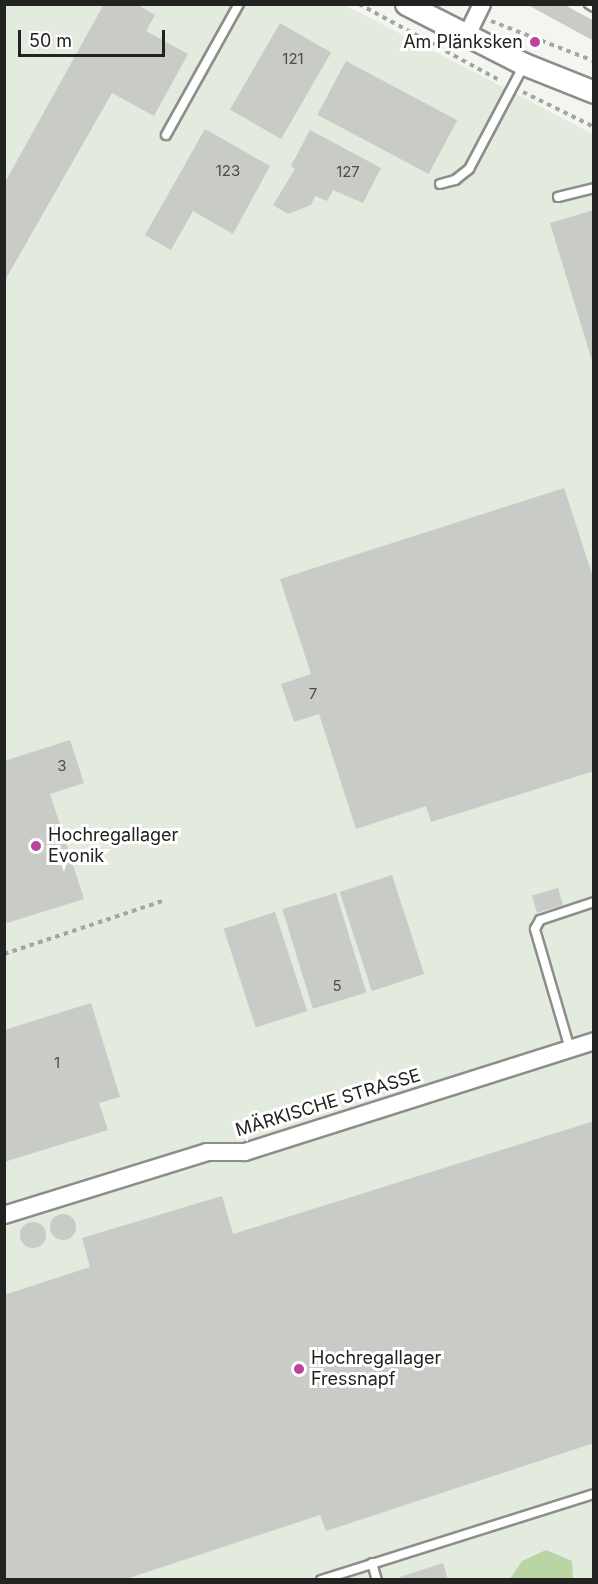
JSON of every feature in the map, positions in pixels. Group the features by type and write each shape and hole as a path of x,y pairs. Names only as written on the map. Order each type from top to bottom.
{"street":[{"path":"406,4 466,37 524,64 594,92"},
{"path":"466,37 479,10"},
{"name":"MÄRKISCHE STRASSE","path":"4,1215 207,1152 245,1152 594,1041"}],"lane":[{"path":"166,135 239,4"},
{"path":"589,4 594,7"},
{"path":"440,184 455,180 469,169 524,64"},
{"path":"558,197 594,188"},
{"path":"570,1048 535,928 540,920 594,902"},
{"path":"321,1580 594,1494"},
{"path":"372,1563 377,1580"}],"path":[{"path":"358,4 512,87 594,127"},
{"path":"479,10 594,61"},
{"path":"4,954 165,900"}],"shaded area":[{"path":"5,5 345,5 593,134 593,1579 5,1580"}],"green space":[{"path":"546,1550 572,1561 573,1579 510,1579 522,1561"}],"building":[{"path":"104,4 136,4 155,15 146,31 188,54 154,116 112,93 4,282 4,184"},
{"path":"526,4 563,4 594,21 594,41"},
{"path":"280,23 331,52 281,139 230,110"},
{"path":"346,61 457,120 429,174 317,115"},
{"path":"205,129 270,166 233,234 193,211 171,250 145,235"},
{"path":"310,130 381,168 363,203 333,190 327,201 315,196 311,205 288,214 273,205 295,169 291,166"},
{"path":"594,210 594,364 593,364 550,223"},
{"path":"564,488 594,580 594,771 431,822 426,806 356,829 319,714 294,722 281,684 311,674 280,579"},
{"name":"Hochregallager Evonik","path":"70,740 84,783 50,794 84,899 4,924 4,761"},
{"path":"392,875 424,974 372,991 340,892"},
{"path":"558,888 563,905 537,913 532,895"},
{"path":"336,893 366,992 313,1009 282,909"},
{"path":"275,912 307,1011 256,1028 224,929"},
{"path":"91,1003 120,1097 99,1103 108,1130 4,1162 4,1030"},
{"name":"Hochregallager Fressnapf","path":"594,1121 594,1443 326,1531 320,1515 123,1580 4,1580 4,1295 90,1267 82,1238 222,1196 233,1234"},
{"path":"63,1214 72,1218 76,1227 72,1236 63,1240 54,1236 50,1227 54,1218"},
{"path":"33,1222 42,1226 46,1235 42,1244 33,1248 24,1244 20,1235 24,1226"},
{"path":"443,1563 448,1580 401,1580 400,1577"}],"place":[{"name":"Am Plänksken","path":"535,42"},
{"name":"Hochregallager Evonik","path":"36,846"},
{"name":"Hochregallager Fressnapf","path":"299,1369"}]}
